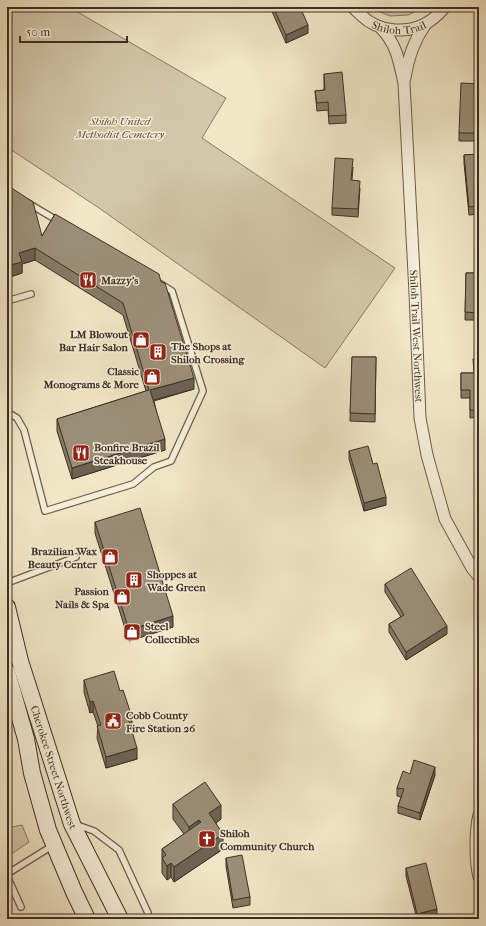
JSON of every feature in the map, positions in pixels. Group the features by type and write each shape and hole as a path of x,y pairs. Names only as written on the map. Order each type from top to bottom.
{"main road":[{"name":"Cherokee Street Northwest","path":"7,607 20,661 72,824 120,919"},
{"name":"Cherokee Street Northwest","path":"7,672 9,689 26,739 32,773 48,830 87,919"}],"street":[{"name":"Shiloh Trail","path":"354,7 355,10 367,20 381,28 397,30 411,29 425,25 436,17 445,7"},
{"name":"Shiloh Trail West Northwest","path":"404,83 413,46 417,36 425,25"},
{"name":"Shiloh Trail West Northwest","path":"381,28 394,46 398,56 404,83 416,301 420,418 426,455 445,519 479,578"},
{"path":"479,815 476,846 479,877"}],"lane":[{"path":"20,198 60,222"},
{"path":"7,412 17,418 24,430 44,511 133,484 154,467 171,461 203,391 172,291 159,283"},
{"path":"7,301 31,294"},
{"path":"7,583 76,557"},
{"path":"72,824 94,830 119,850 148,913"},
{"path":"21,907 7,875 54,845"}],"green space":[{"name":"Shiloh United Methodist Cemetery","path":"7,7 69,7 226,98 202,138 395,268 325,368 99,208 7,147"},
{"path":"371,7 425,7 408,15 390,16"},
{"path":"22,825 29,842 7,857 7,828"}],"building":[{"path":"273,7 300,7 308,25 286,35"},
{"path":"342,72 346,115 329,116 328,102 317,103 315,91 325,90 324,74"},
{"path":"461,83 479,84 479,133 459,133"},
{"path":"479,154 479,206 469,207 464,155"},
{"path":"335,158 353,159 351,180 360,181 358,209 332,208"},
{"name":"The Shops at Shiloh Crossing","path":"7,185 33,202 42,236 55,214 159,274 161,282 165,283 194,378 150,390 165,439 72,468 57,419 149,390 123,303 35,248 19,253 22,262 7,266"},
{"path":"476,263 479,263 479,313 465,312 466,273 476,273"},
{"path":"352,357 376,357 375,414 350,413"},
{"path":"473,359 479,359 479,410 470,410 470,390 461,390 461,373 474,373"},
{"path":"368,446 373,464 377,463 386,497 364,503 349,451"},
{"name":"Shoppes at Wade Green","path":"140,508 173,616 129,630 95,522"},
{"path":"411,568 447,626 406,652 389,624 404,615 385,584"},
{"name":"Cobb County Fire Station 26","path":"114,671 120,691 123,690 132,717 128,718 137,748 106,757 97,726 101,725 93,701 90,702 84,680"},
{"path":"414,760 435,767 420,813 398,806 404,789 397,788 403,771 410,774"},
{"path":"205,782 221,805 209,813 223,834 174,867 171,863 167,866 162,858 166,855 162,849 201,822 199,820 189,827 173,804"},
{"path":"242,855 250,897 233,900 226,858"},
{"path":"426,863 437,909 417,914 406,868"}],"place":[{"name":"Mazzy's","path":"88,280"},
{"name":"LM Blowout Bar Hair Salon","path":"141,340"},
{"name":"The Shops at Shiloh Crossing","path":"158,352"},
{"name":"Classic Monograms & More","path":"152,377"},
{"name":"Bonfire Brazil Steakhouse","path":"81,453"},
{"name":"Brazilian Wax Beauty Center","path":"110,557"},
{"name":"Shoppes at Wade Green","path":"134,580"},
{"name":"Passion Nails & Spa","path":"122,597"},
{"name":"Steel Collectibles","path":"132,632"},
{"name":"Cobb County Fire Station 26","path":"113,721"},
{"name":"Shiloh Community Church","path":"207,839"}]}
